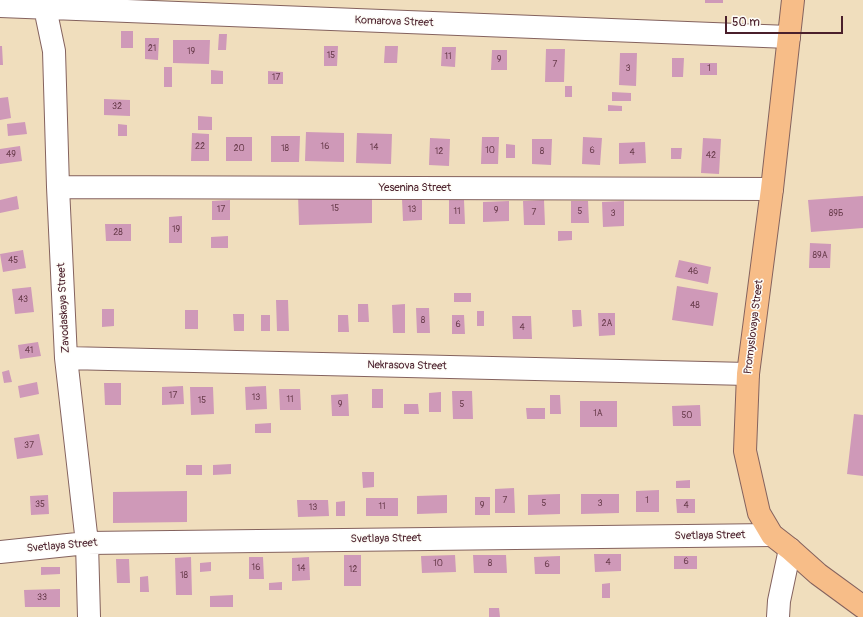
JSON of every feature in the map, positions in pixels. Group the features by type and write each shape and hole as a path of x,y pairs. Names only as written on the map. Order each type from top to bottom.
{"main road":[{"name":"Promyslovaya Street","path":"793,0 772,189 748,374 745,451 759,513 772,535 818,574 863,607"}],"street":[{"name":"Komarova Street","path":"0,6 43,4 789,37"},
{"name":"Zavodaskaya Street","path":"43,4 54,51 58,187 66,358 87,543 89,617"},
{"name":"Yesenina Street","path":"58,187 772,189"},
{"name":"Nekrasova Street","path":"66,358 748,374"},
{"name":"Svetlaya Street","path":"0,552 87,543 772,535"},
{"path":"778,617 779,601 790,549"}],"building":[{"path":"705,0 723,0 723,3 705,3"},
{"path":"121,31 133,31 133,48 121,48"},
{"path":"219,34 227,34 226,50 218,50"},
{"path":"145,38 159,38 158,60 145,59"},
{"path":"173,40 210,40 209,64 173,63"},
{"path":"0,46 2,46 3,65 0,65"},
{"path":"324,46 338,46 337,66 324,66"},
{"path":"385,46 398,46 397,63 384,63"},
{"path":"442,47 456,47 455,67 441,66"},
{"path":"546,49 565,49 564,82 545,82"},
{"path":"492,50 507,50 507,70 491,70"},
{"path":"620,53 637,53 636,86 619,85"},
{"path":"672,58 684,58 683,77 672,77"},
{"path":"700,63 717,63 717,75 700,75"},
{"path":"164,67 172,67 172,87 164,87"},
{"path":"211,70 223,71 223,84 211,84"},
{"path":"268,71 283,72 283,84 268,84"},
{"path":"565,86 572,86 572,97 565,97"},
{"path":"612,92 631,93 631,101 612,101"},
{"path":"8,97 11,118 0,120 0,98"},
{"path":"104,99 130,100 130,116 104,115"},
{"path":"608,105 622,106 622,111 608,111"},
{"path":"198,116 212,117 212,130 198,130"},
{"path":"25,122 27,134 8,136 7,124"},
{"path":"118,124 127,125 127,136 118,136"},
{"path":"306,132 344,133 344,162 305,161"},
{"path":"192,133 209,134 209,161 191,161"},
{"path":"357,133 392,134 391,164 356,163"},
{"path":"271,136 300,136 299,162 271,162"},
{"path":"226,137 252,137 252,161 226,161"},
{"path":"482,137 499,137 498,164 481,164"},
{"path":"583,137 602,138 600,165 582,164"},
{"path":"430,138 450,139 449,166 429,165"},
{"path":"703,138 721,139 719,174 701,173"},
{"path":"532,139 552,139 551,165 532,164"},
{"path":"645,142 646,163 619,164 619,143"},
{"path":"506,144 515,145 515,158 506,158"},
{"path":"20,146 22,161 0,164 0,149"},
{"path":"671,148 682,148 681,159 671,159"},
{"path":"372,192 372,223 299,225 298,194"},
{"path":"17,196 19,209 0,213 0,200"},
{"path":"863,196 863,228 811,232 808,200"},
{"path":"402,199 422,199 422,220 403,221"},
{"path":"230,200 230,220 212,220 212,201"},
{"path":"449,200 464,200 465,224 449,224"},
{"path":"544,200 545,225 524,225 523,201"},
{"path":"509,201 509,221 483,222 483,202"},
{"path":"571,201 588,201 589,223 571,223"},
{"path":"624,201 624,226 603,227 602,202"},
{"path":"182,216 182,243 169,243 169,217"},
{"path":"105,224 131,224 131,241 106,241"},
{"path":"558,231 572,231 572,240 558,241"},
{"path":"228,236 228,248 211,248 211,237"},
{"path":"810,243 831,244 830,268 809,268"},
{"path":"23,250 26,268 3,272 0,254"},
{"path":"679,260 711,267 708,284 675,277"},
{"path":"677,286 718,293 713,326 672,320"},
{"path":"31,287 34,312 15,314 12,289"},
{"path":"454,293 471,293 471,302 454,302"},
{"path":"276,300 288,300 289,331 277,331"},
{"path":"358,304 368,304 369,322 358,322"},
{"path":"405,304 405,333 393,333 392,305"},
{"path":"416,308 429,308 430,333 417,333"},
{"path":"102,309 114,309 114,326 102,327"},
{"path":"185,310 198,310 198,329 185,329"},
{"path":"572,310 581,310 582,326 573,327"},
{"path":"477,311 484,311 484,326 477,326"},
{"path":"598,313 615,313 615,335 599,336"},
{"path":"233,314 244,314 244,331 234,331"},
{"path":"261,315 270,315 270,331 261,331"},
{"path":"338,315 348,315 349,332 338,332"},
{"path":"452,315 464,315 465,334 452,334"},
{"path":"512,316 531,316 532,339 513,339"},
{"path":"38,342 41,356 20,359 18,345"},
{"path":"9,370 12,382 4,383 2,372"},
{"path":"37,382 39,394 20,398 18,386"},
{"path":"104,383 121,383 121,405 105,405"},
{"path":"183,386 184,404 162,405 162,387"},
{"path":"266,386 267,409 246,410 245,387"},
{"path":"190,387 213,387 214,414 191,415"},
{"path":"279,389 300,389 301,410 280,410"},
{"path":"372,389 383,389 383,408 372,408"},
{"path":"452,391 472,391 473,419 453,419"},
{"path":"441,392 441,412 429,412 429,393"},
{"path":"348,394 349,416 332,416 331,395"},
{"path":"550,395 560,395 561,414 550,414"},
{"path":"580,401 617,401 617,427 580,427"},
{"path":"404,404 418,404 419,414 404,414"},
{"path":"700,405 701,426 673,426 672,406"},
{"path":"526,408 545,408 545,419 527,419"},
{"path":"854,414 863,415 863,476 847,474"},
{"path":"271,423 271,433 255,433 255,424"},
{"path":"39,434 43,455 17,459 14,438"},
{"path":"231,464 231,474 213,475 213,465"},
{"path":"186,465 202,465 202,475 186,475"},
{"path":"362,472 374,472 374,487 363,488"},
{"path":"690,480 690,488 676,488 676,481"},
{"path":"514,488 515,513 495,513 495,489"},
{"path":"659,490 659,512 636,512 636,491"},
{"path":"187,491 187,522 113,523 113,492"},
{"path":"560,494 560,514 528,515 528,495"},
{"path":"581,494 619,494 619,513 581,514"},
{"path":"48,495 49,514 31,515 30,496"},
{"path":"447,495 447,513 417,514 417,496"},
{"path":"475,497 490,497 490,515 475,515"},
{"path":"366,498 398,498 398,516 366,516"},
{"path":"676,499 695,499 695,513 677,513"},
{"path":"297,500 328,500 329,516 298,517"},
{"path":"345,501 345,516 336,516 336,502"},
{"path":"594,554 621,554 621,571 595,572"},
{"path":"344,555 361,555 361,586 344,586"},
{"path":"455,555 456,572 422,573 421,556"},
{"path":"473,555 506,555 507,573 474,573"},
{"path":"560,556 560,574 535,574 534,557"},
{"path":"674,556 697,556 697,569 674,569"},
{"path":"191,557 192,595 176,595 175,558"},
{"path":"249,557 263,557 264,579 249,579"},
{"path":"309,557 310,580 292,581 292,558"},
{"path":"116,559 129,559 130,583 117,583"},
{"path":"211,562 211,571 200,572 200,563"},
{"path":"41,567 60,567 60,574 41,575"},
{"path":"148,576 149,592 140,592 140,577"},
{"path":"282,582 282,590 269,590 269,583"},
{"path":"610,583 610,598 602,598 602,584"},
{"path":"60,589 60,607 25,607 24,590"},
{"path":"233,595 233,607 210,607 210,596"},
{"path":"489,608 499,608 500,617 489,617"}]}
